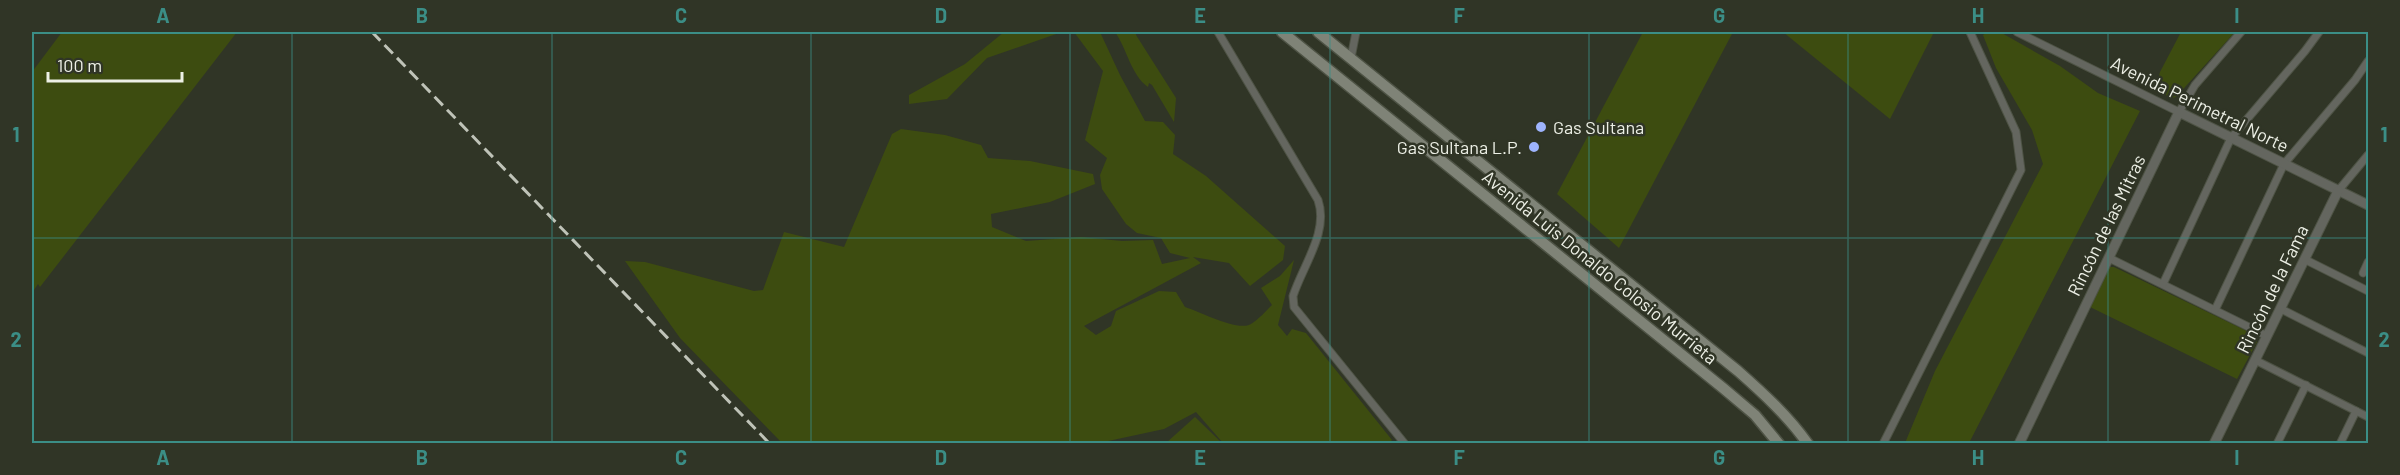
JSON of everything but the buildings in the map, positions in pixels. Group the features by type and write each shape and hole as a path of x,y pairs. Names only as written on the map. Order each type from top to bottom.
{"main road":[{"name":"Avenida Luis Donaldo Colosio Murrieta","path":"1282,32 1677,350 1755,415 1779,444"},
{"name":"Avenida Luis Donaldo Colosio Murrieta","path":"1318,32 1772,400 1794,424 1808,444"},
{"path":"1677,350 1692,334"}],"street":[{"path":"1218,32 1322,209 1319,231 1293,296 1294,307 1405,444"},
{"path":"1351,58 1356,32"},
{"path":"1883,444 2020,170 2016,132 1970,32"},
{"name":"Avenida Perimetral Norte","path":"2017,32 2368,205"},
{"name":"Rincón de las Mitras","path":"2019,444 2179,112 2195,85 2241,32"},
{"path":"2163,284 2230,138 2319,32"},
{"path":"2215,310 2284,164 2368,62"},
{"name":"Rincón de la Fama","path":"2214,444 2306,260 2338,190 2368,156"},
{"path":"2109,258 2266,336"},
{"path":"2306,260 2368,291"},
{"path":"2363,273 2368,262"},
{"path":"2281,309 2368,353"},
{"path":"2255,360 2368,417"},
{"path":"2277,444 2306,386"},
{"path":"2340,444 2356,411"}],"green space":[{"path":"62,32 237,32 40,287 38,284 32,293 32,72"},
{"path":"1004,32 1062,32 987,58 947,99 909,104 909,95 965,64"},
{"path":"1074,32 1100,32 1145,121 1163,122 1175,135 1173,154 1206,176 1285,246 1283,260 1250,286 1229,263 1193,257 1201,263 1084,326 1096,335 1111,326 1116,311 1159,291 1176,292 1185,307 1219,320 1245,326 1260,317 1272,305 1261,288 1280,276 1294,260 1278,325 1287,336 1292,329 1306,333 1392,440 1389,443 1223,443 1196,412 1164,429 1099,443 782,443 680,338 625,261 645,262 754,291 763,290 784,232 844,247 892,134 901,129 945,135 981,145 988,158 1030,161 1093,174 1095,184 1050,202 991,214 992,227 1026,241 1081,237 1122,241 1153,240 1162,264 1190,258 1170,253 1161,238 1137,233 1126,224 1102,189 1100,175 1107,158 1085,140 1103,71"},
{"path":"1115,32 1136,32 1176,98 1174,122 1152,85 1149,83 1148,87 1137,76"},
{"path":"1643,32 1733,32 1619,248 1557,194"},
{"path":"1783,32 1934,32 1890,119"},
{"path":"1987,32 2000,32 2060,66 2098,93 2140,111 1969,443 1905,443 1935,371 2043,164 2032,130 1996,68 1983,35"},
{"path":"2181,32 2235,32 2176,97 2172,98 2155,90 2160,72"},
{"path":"2109,267 2114,267 2253,334 2257,342 2237,379 2090,307"},
{"path":"1195,417 1222,443 1166,443"}],"railway":[{"path":"372,32 770,444"}],"place":[{"name":"Gas Sultana","path":"1541,127"},
{"name":"Gas Sultana L.P.","path":"1534,147"}]}
